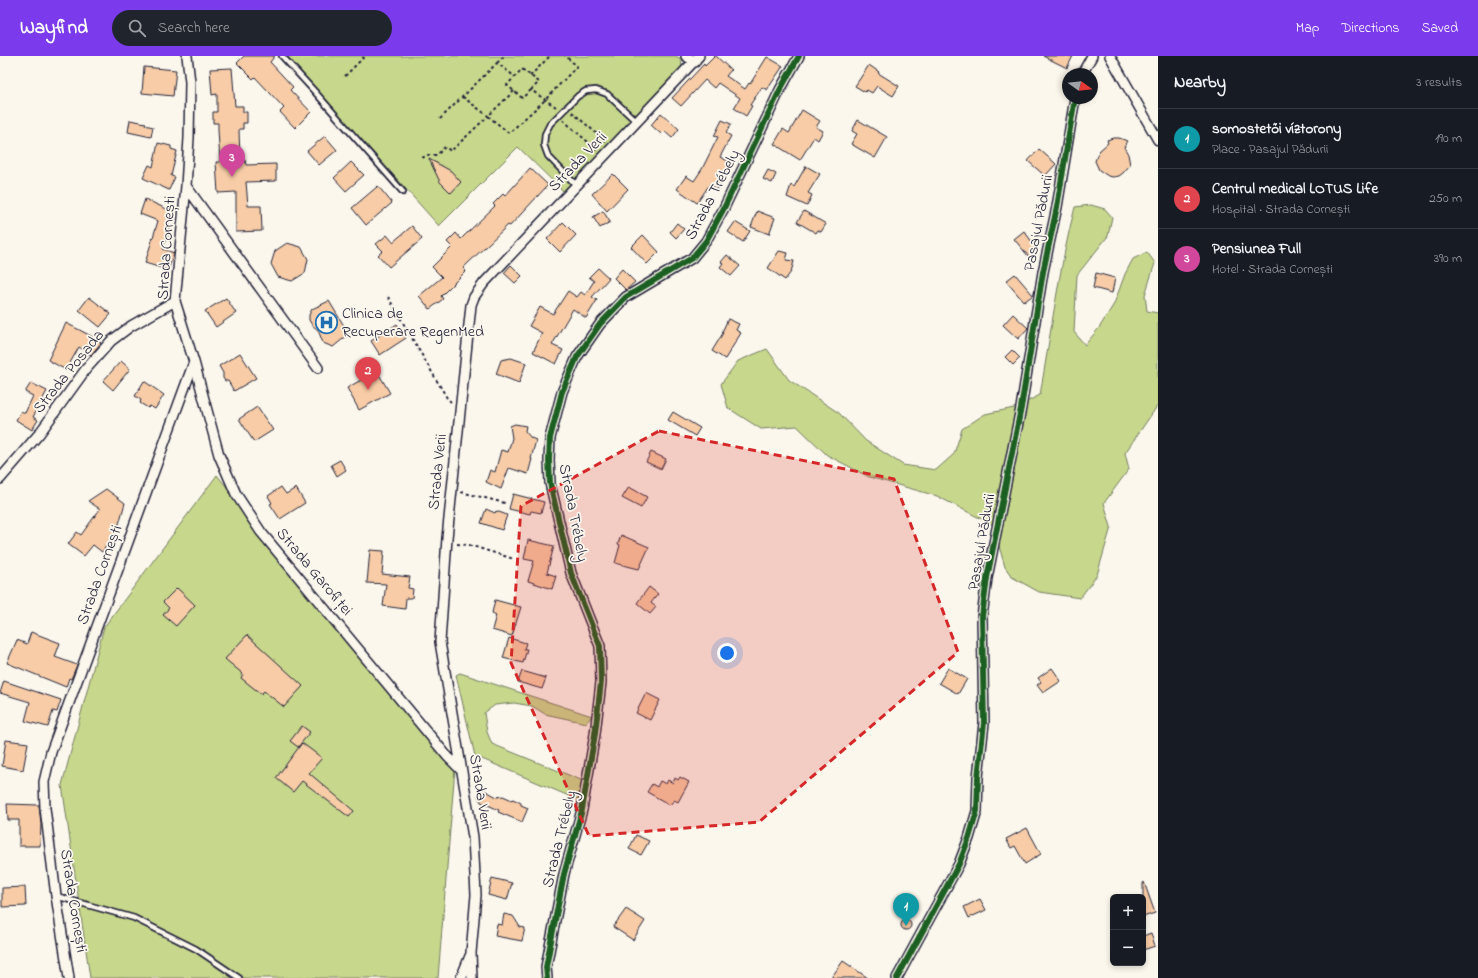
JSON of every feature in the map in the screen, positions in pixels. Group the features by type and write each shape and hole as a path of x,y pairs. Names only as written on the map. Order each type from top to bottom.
{"street":[{"name":"Strada Cornești","path":"70,978 56,896 44,808 44,782 51,752 194,362 175,301 189,138 190,82 187,56"},
{"path":"686,56 697,59"},
{"name":"Strada Trébely","path":"547,978 546,968 563,881 582,810 595,734 601,676 600,646 571,573 550,483 550,438 562,392 577,358 600,324 626,297 692,258 706,241 724,208 780,90 799,56"},
{"path":"1085,68 1092,56"},
{"path":"1110,56 1158,140"},
{"name":"Strada Verii","path":"472,978 471,953 475,888 473,837 440,642 448,531 471,305 474,297 484,283 697,59"},
{"name":"Pasajul Pădurii","path":"897,978 959,864 969,838 976,811 984,723 982,617 987,578 1021,408 1043,272 1057,207 1074,104"},
{"name":"Strada Cornești","path":"186,186 318,368"},
{"name":"Strada Posada","path":"0,479 39,434 86,369 111,341 131,326 175,301"},
{"name":"Strada Garofiței","path":"194,362 219,455 236,494 261,532 446,756 462,771"},
{"path":"461,978 471,953"}],"lane":[{"path":"282,56 403,192"},
{"path":"576,185 548,156 544,144 545,134 550,124 578,96 586,91 596,90 607,94 637,122"},
{"path":"56,896 134,918 196,949 239,978"}],"path":[{"path":"345,76 365,56"},
{"path":"440,119 504,56"},
{"path":"530,76 550,56"},
{"path":"463,97 509,133 545,100 577,66 565,56"},
{"path":"497,62 515,77"},
{"path":"522,69 530,76 539,82 522,98 507,85 522,69"},
{"path":"531,90 545,100 597,150"},
{"path":"422,158 428,154 437,155 445,147 451,151 514,91"},
{"path":"566,108 605,141"},
{"path":"388,297 447,398 453,403"},
{"path":"462,492 505,503"},
{"path":"456,544 469,545 514,559"}],"highlighted area":[{"path":"659,431 894,479 958,652 759,822 589,836 511,663 521,506"}],"green space":[{"path":"287,56 676,56 681,59 682,68 563,191 518,147 439,226"},
{"path":"1091,205 1105,209 1112,217 1108,236 1077,275 1074,332 1085,345 1099,328 1114,304 1125,274 1133,259 1147,252 1155,263 1145,295 1147,311 1158,313 1158,405 1125,453 1129,469 1104,503 1111,527 1097,575 1080,598 1039,592 1012,577 1005,567 993,525 937,496 869,477 827,455 797,426 761,429 728,408 721,384 738,361 767,349 789,380 839,413 866,441 903,465 936,470 954,454 962,429 985,414 1014,408 1040,395 1060,277 1075,207"},
{"path":"217,475 455,768 438,978 90,978 62,785 104,627"},
{"path":"460,673 592,716 586,723 545,714 532,706 514,703 495,705 484,713 487,732 492,744 581,780 585,784 583,802 475,756 456,675"}],"building":[{"path":"244,56 275,56 270,62 293,87 290,90 311,112 295,128 280,112 284,108 255,77 253,79 237,63"},
{"path":"715,56 731,70 726,76 745,89 749,83 750,84 767,57 783,66 767,90 762,87 750,105 752,106 746,116 734,108 740,98 718,83 714,88 705,80 681,106 672,98 704,64 705,66"},
{"path":"1043,56 1073,56 1067,68"},
{"path":"869,65 879,72 878,73 899,86 893,96 877,86 872,93 867,90 865,92 855,86"},
{"path":"144,67 176,70 173,96 142,93"},
{"path":"232,68 235,106 243,106 243,112 247,112 247,123 243,123 243,129 239,129 240,161 245,160 246,165 276,164 276,181 246,182 248,206 261,206 262,231 236,232 236,192 218,193 216,162 220,162 218,123 213,123 213,112 217,112 217,94 212,95 210,69"},
{"path":"802,110 820,121 816,127 823,131 818,140 814,137 800,160 774,144 783,129 789,133"},
{"path":"661,113 679,129 672,138 664,131 661,134 651,125"},
{"path":"130,120 146,123 145,125 153,127 151,137 128,132"},
{"path":"722,120 731,124 726,133 731,136 720,157 730,162 728,166 730,167 717,189 710,184 697,203 677,189 686,176 694,181 702,169 718,137 714,136"},
{"path":"858,120 887,137 875,158 851,144 857,134 852,131"},
{"path":"325,136 337,150 319,165 307,151"},
{"path":"1113,138 1128,141 1124,147 1128,154 1130,165 1119,176 1113,177 1108,176 1099,170 1095,161 1099,151 1108,143 1107,140"},
{"path":"158,143 171,146 171,149 177,151 171,176 175,177 169,190 143,178 149,165 153,167"},
{"path":"1039,149 1056,164 1045,176 1028,161"},
{"path":"429,159 451,171 461,182 451,193 440,182"},
{"path":"351,162 364,175 346,191 334,178"},
{"path":"806,166 820,174 808,193 812,195 807,206 787,197 791,185 794,187"},
{"path":"530,168 548,185 510,226 508,225 463,268 466,271 441,296 443,299 430,309 419,296 442,277 432,267 452,247 447,242 456,233 461,239 495,206 493,204 503,194 505,196"},
{"path":"768,170 776,174 772,183 763,179"},
{"path":"613,174 628,189 607,211 592,194"},
{"path":"378,186 392,203 366,225 352,208"},
{"path":"145,199 173,212 167,227 170,229 163,249 174,253 168,270 145,263 158,221 140,214"},
{"path":"603,211 610,222 600,228 593,217"},
{"path":"757,211 775,218 769,234 751,227"},
{"path":"804,211 826,224 821,232 818,230 816,233 797,222"},
{"path":"563,222 576,235 560,252 547,239"},
{"path":"735,222 750,231 743,242 728,232"},
{"path":"677,223 684,229 676,238 670,232"},
{"path":"412,226 422,239 389,267 378,255 383,251 376,244 387,235 393,242"},
{"path":"1024,231 1038,250 1029,257 1014,239"},
{"path":"643,235 659,252 647,264 631,247"},
{"path":"287,243 301,247 308,259 305,273 292,281 278,277 271,264 275,251"},
{"path":"779,251 788,253 786,260 794,261 791,272 785,280 768,268"},
{"path":"727,255 740,266 731,276 720,267 723,263 721,262"},
{"path":"511,265 522,276 515,283 504,273"},
{"path":"598,268 609,278 592,297 597,300 586,318 573,309 552,345 563,350 556,364 533,352 542,333 529,326 540,307 553,314 568,291 577,297 581,292 585,295 594,281 589,277"},
{"path":"622,269 635,282 626,290 614,278"},
{"path":"1096,273 1115,278 1112,293 1093,288"},
{"path":"1015,274 1033,295 1024,302 1006,281"},
{"path":"89,297 111,314 100,327 79,310"},
{"path":"226,298 236,313 216,327 205,311"},
{"name":"Clinica de Recuperare RegenMed","path":"329,301 349,334 333,347 323,343 318,330 309,320 309,315 312,309"},
{"path":"1013,314 1028,328 1018,339 1003,325"},
{"path":"728,319 739,324 736,330 741,333 725,359 712,351 723,333 722,332"},
{"path":"66,323 93,337 92,338 101,343 91,355 79,347 66,370 48,360"},
{"path":"397,324 406,338 380,355 371,341"},
{"path":"1012,350 1020,358 1013,365 1005,357"},
{"path":"240,353 256,378 234,391 228,381 225,381 223,378 223,373 219,366"},
{"path":"511,358 526,363 519,383 496,374 501,360"},
{"path":"121,361 130,369 113,390 103,381"},
{"path":"377,371 390,393 359,410 347,388"},
{"path":"144,381 164,395 155,409 150,406 148,408 140,403 141,400 135,396"},
{"path":"31,383 47,391 33,417 38,420 32,430 16,420 21,411 25,413 33,396 25,392"},
{"path":"257,407 273,430 254,442 239,419"},
{"path":"673,412 700,428 695,436 668,420"},
{"path":"515,424 526,426 525,431 531,438 536,440 532,459 528,474 509,468 501,489 486,482 490,470 495,472 501,450 508,452 512,438 510,426"},
{"path":"651,452 666,459 661,469 646,462"},
{"path":"340,460 346,470 337,476 331,465"},
{"path":"281,487 286,494 296,488 305,503 280,519 270,504 272,503 268,496"},
{"path":"629,487 647,497 641,508 622,498"},
{"path":"106,489 125,503 117,531 102,552 93,545 84,556 68,544 77,532 81,535 100,509 88,501"},
{"path":"513,494 544,502 541,513 531,511 530,514 509,509"},
{"path":"486,509 495,513 496,511 507,515 502,530 481,523"},
{"path":"621,535 649,547 639,569 615,563"},
{"path":"528,540 554,546 547,573 556,576 552,589 528,581 534,561 524,559"},
{"path":"370,550 384,551 382,574 410,577 408,588 413,589 412,598 406,598 405,609 383,606 386,584 367,583"},
{"path":"649,587 658,594 651,603 656,607 650,614 637,603"},
{"path":"177,588 195,605 176,626 163,615 169,608 163,602"},
{"path":"495,600 521,607 512,636 492,630 496,615 492,613"},
{"path":"31,632 60,643 55,657 77,665 71,679 69,678 66,687 7,663 17,640 27,644"},
{"path":"247,635 303,686 284,707 264,691 261,694 241,678 243,674 225,659"},
{"path":"509,638 526,643 524,649 527,649 523,663 503,658"},
{"path":"948,668 967,679 958,694 939,683"},
{"path":"1052,668 1061,681 1043,693 1037,685 1041,682 1038,678"},
{"path":"522,671 546,678 542,689 518,682"},
{"path":"4,681 61,700 57,712 53,711 48,727 25,721 30,702 0,693"},
{"path":"646,693 660,700 650,720 636,713"},
{"path":"302,726 310,732 298,747 290,741"},
{"path":"6,740 28,743 23,770 2,766"},
{"path":"302,743 322,758 309,773 354,811 349,817 302,781 293,792 276,778"},
{"path":"680,777 689,782 678,802 674,800 670,805 647,792 652,784 657,787 660,781 666,784 668,780 673,783 675,778 678,780"},
{"path":"482,789 497,797 503,796 512,800 513,799 528,808 522,822 498,812 499,810 481,802 478,796"},
{"path":"7,804 39,805 41,824 40,846 19,846 19,820 8,820"},
{"path":"1027,828 1041,854 1025,864 1015,846 1011,848 1006,839"},
{"path":"636,835 649,841 641,855 629,849"},
{"path":"492,878 512,883 507,900 488,895"},
{"path":"1144,882 1155,913 1146,916 1146,894 1143,894"},
{"path":"25,887 26,906 2,907 2,888"},
{"path":"980,899 986,910 969,918 964,907"},
{"path":"626,909 645,921 633,940 613,927"},
{"path":"504,914 513,916 520,927 525,928 522,941 495,936 497,924 502,925"},
{"path":"906,920 911,925 906,930 901,925"},
{"path":"1151,933 1155,946 1146,949 1146,935"},
{"path":"843,961 868,978 831,978"}],"cycle path":[{"path":"547,978 546,967 564,874 582,810 595,734 601,682 600,646 571,573 550,483 550,438 562,392 577,357 600,324 626,297 692,258 706,241 724,208 780,90 799,56"},
{"path":"897,978 959,864 977,811 978,777 984,723 982,617 987,578 1021,408 1043,272 1057,207 1074,104"}],"place":[{"name":"Pensiunea Full","path":"232,177"},
{"name":"Clinica de Recuperare RegenMed","path":"326,323"},
{"name":"Centrul medical LOTUS Life","path":"368,390"},
{"name":"somostetői víztorony","path":"906,926"}]}
